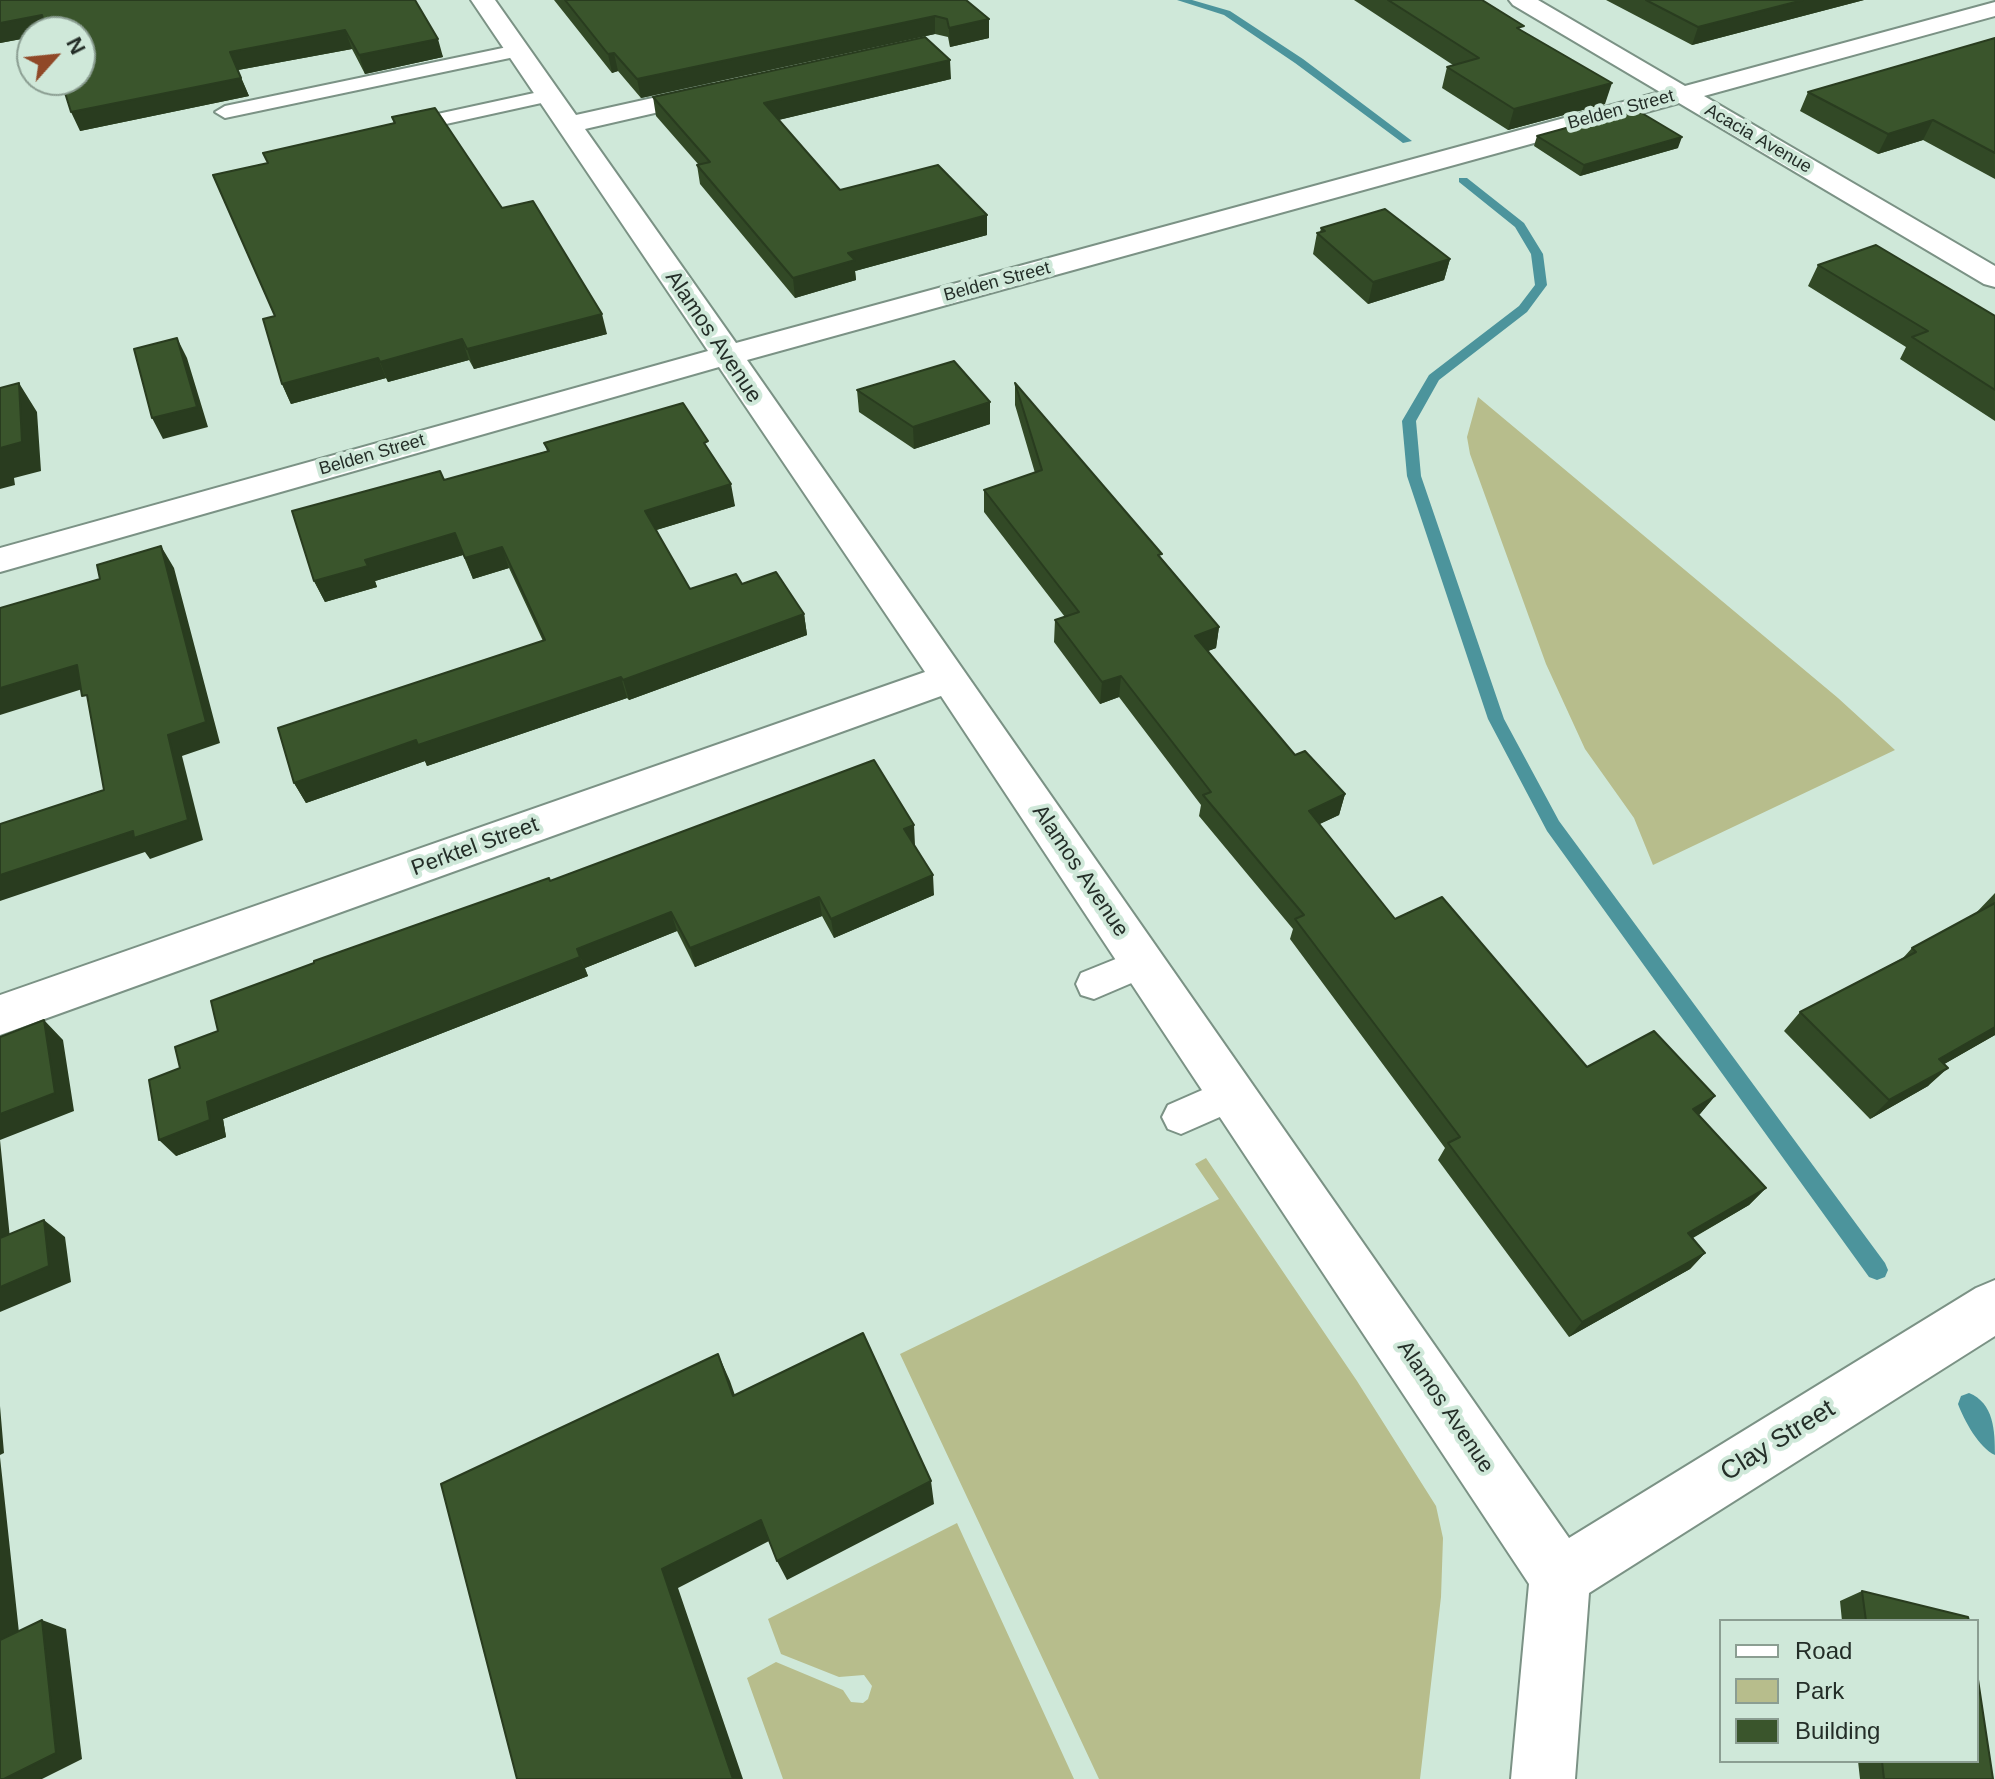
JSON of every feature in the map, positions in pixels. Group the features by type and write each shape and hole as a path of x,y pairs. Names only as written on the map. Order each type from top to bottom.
{"street":[{"name":"Alamos Avenue","path":"483,0 950,678 1560,1577"},
{"name":"Acacia Avenue","path":"1521,0 1995,278"},
{"name":"Belden Street","path":"0,560 726,356 1995,9"},
{"path":"557,108 705,70"},
{"path":"557,108 737,88"},
{"name":"Perktel Street","path":"0,1015 950,678"},
{"name":"Clay Street","path":"1560,1577 1995,1306"},
{"path":"1543,1779 1560,1577"}],"lane":[{"path":"225,112 517,51"},
{"path":"370,134 557,108"},
{"path":"1094,984 1143,963"},
{"path":"1181,1117 1232,1094"}],"green space":[{"path":"1478,397 1838,698 1895,750 1653,865 1634,818 1585,749 1546,664 1470,454 1467,437"},
{"path":"1206,1158 1357,1381 1436,1506 1443,1538 1441,1597 1420,1779 1099,1779 900,1354 1219,1199 1195,1164"},
{"path":"957,1523 1074,1779 783,1779 747,1678 776,1662 843,1690 851,1702 863,1703 868,1699 872,1686 864,1675 839,1677 781,1654 768,1619"}],"building":[{"path":"0,0 415,0 438,39 359,55 345,30 230,52 241,78 71,112 66,96 96,96 96,16 16,16 16,20 0,23"},
{"path":"565,0 966,0 989,19 949,28 947,19 935,16 637,79 614,53 608,54"},
{"path":"1388,0 1482,0 1524,26 1517,28 1612,83 1514,109 1447,67 1479,58"},
{"path":"1646,0 1803,0 1698,27"},
{"path":"925,37 950,60 764,103 840,190 938,165 987,215 848,253 855,260 793,278 697,165 710,162 653,97"},
{"path":"1995,38 1995,153 1933,120 1888,134 1808,92"},
{"path":"435,108 502,208 533,201 602,314 467,349 462,339 380,362 378,358 282,384 263,319 275,316 213,175 268,163 263,153 395,123 392,117"},
{"path":"1635,109 1682,137 1584,165 1537,136"},
{"path":"1385,209 1450,259 1373,282 1317,233 1325,231 1321,228"},
{"path":"1876,245 1995,316 1995,390 1912,337 1928,331 1818,265"},
{"path":"177,338 197,407 152,418 134,349"},
{"path":"954,361 990,402 913,427 857,390"},
{"path":"19,383 22,442 0,448 0,388"},
{"path":"1015,383 1162,554 1158,555 1219,627 1195,636 1295,755 1305,751 1345,794 1309,811 1395,919 1442,897 1587,1067 1654,1031 1715,1096 1693,1109 1766,1188 1688,1233 1705,1253 1582,1322 1448,1143 1460,1137 1295,919 1304,915 1203,795 1211,792 1121,676 1102,682 1055,620 1079,612 984,490 1042,470"},
{"path":"683,403 731,484 645,511 690,589 736,574 742,584 776,572 804,614 623,680 621,677 418,745 416,740 294,783 278,728 545,640 502,547 465,558 455,533 365,560 368,566 314,581 292,511 440,471 444,480 549,451 544,443"},
{"path":"161,546 206,722 168,735 188,820 134,838 133,831 0,875 0,824 104,790 87,695 82,696 77,665 0,688 0,608 100,579 97,565"},
{"path":"874,760 914,825 904,829 933,875 831,919 819,897 690,948 671,912 577,949 580,957 207,1102 210,1120 159,1140 149,1080 180,1068 175,1047 218,1031 211,1001 314,961 549,878 550,881"},
{"path":"1995,903 1995,1027 1939,1059 1948,1068 1889,1100 1800,1012 1916,952 1912,948"},
{"path":"44,1020 55,1093 0,1114 0,1037"},
{"path":"44,1220 49,1266 0,1287 0,1238"},
{"path":"863,1333 931,1481 777,1561 761,1520 662,1569 733,1779 517,1779 441,1484 718,1354 733,1396"},
{"path":"1862,1591 1968,1619 1866,1619"},
{"path":"42,1620 56,1753 0,1779 0,1640"},
{"path":"1979,1686 1993,1779 1884,1779 1882,1763 1979,1763"}],"waterway":[{"path":"1182,0 1227,13 1299,61 1407,141"},
{"path":"1463,180 1520,225 1537,254 1541,285 1523,309 1434,378 1409,421 1414,476 1496,719 1553,826 1877,1270"},
{"path":"1969,1404 1995,1443"}]}
